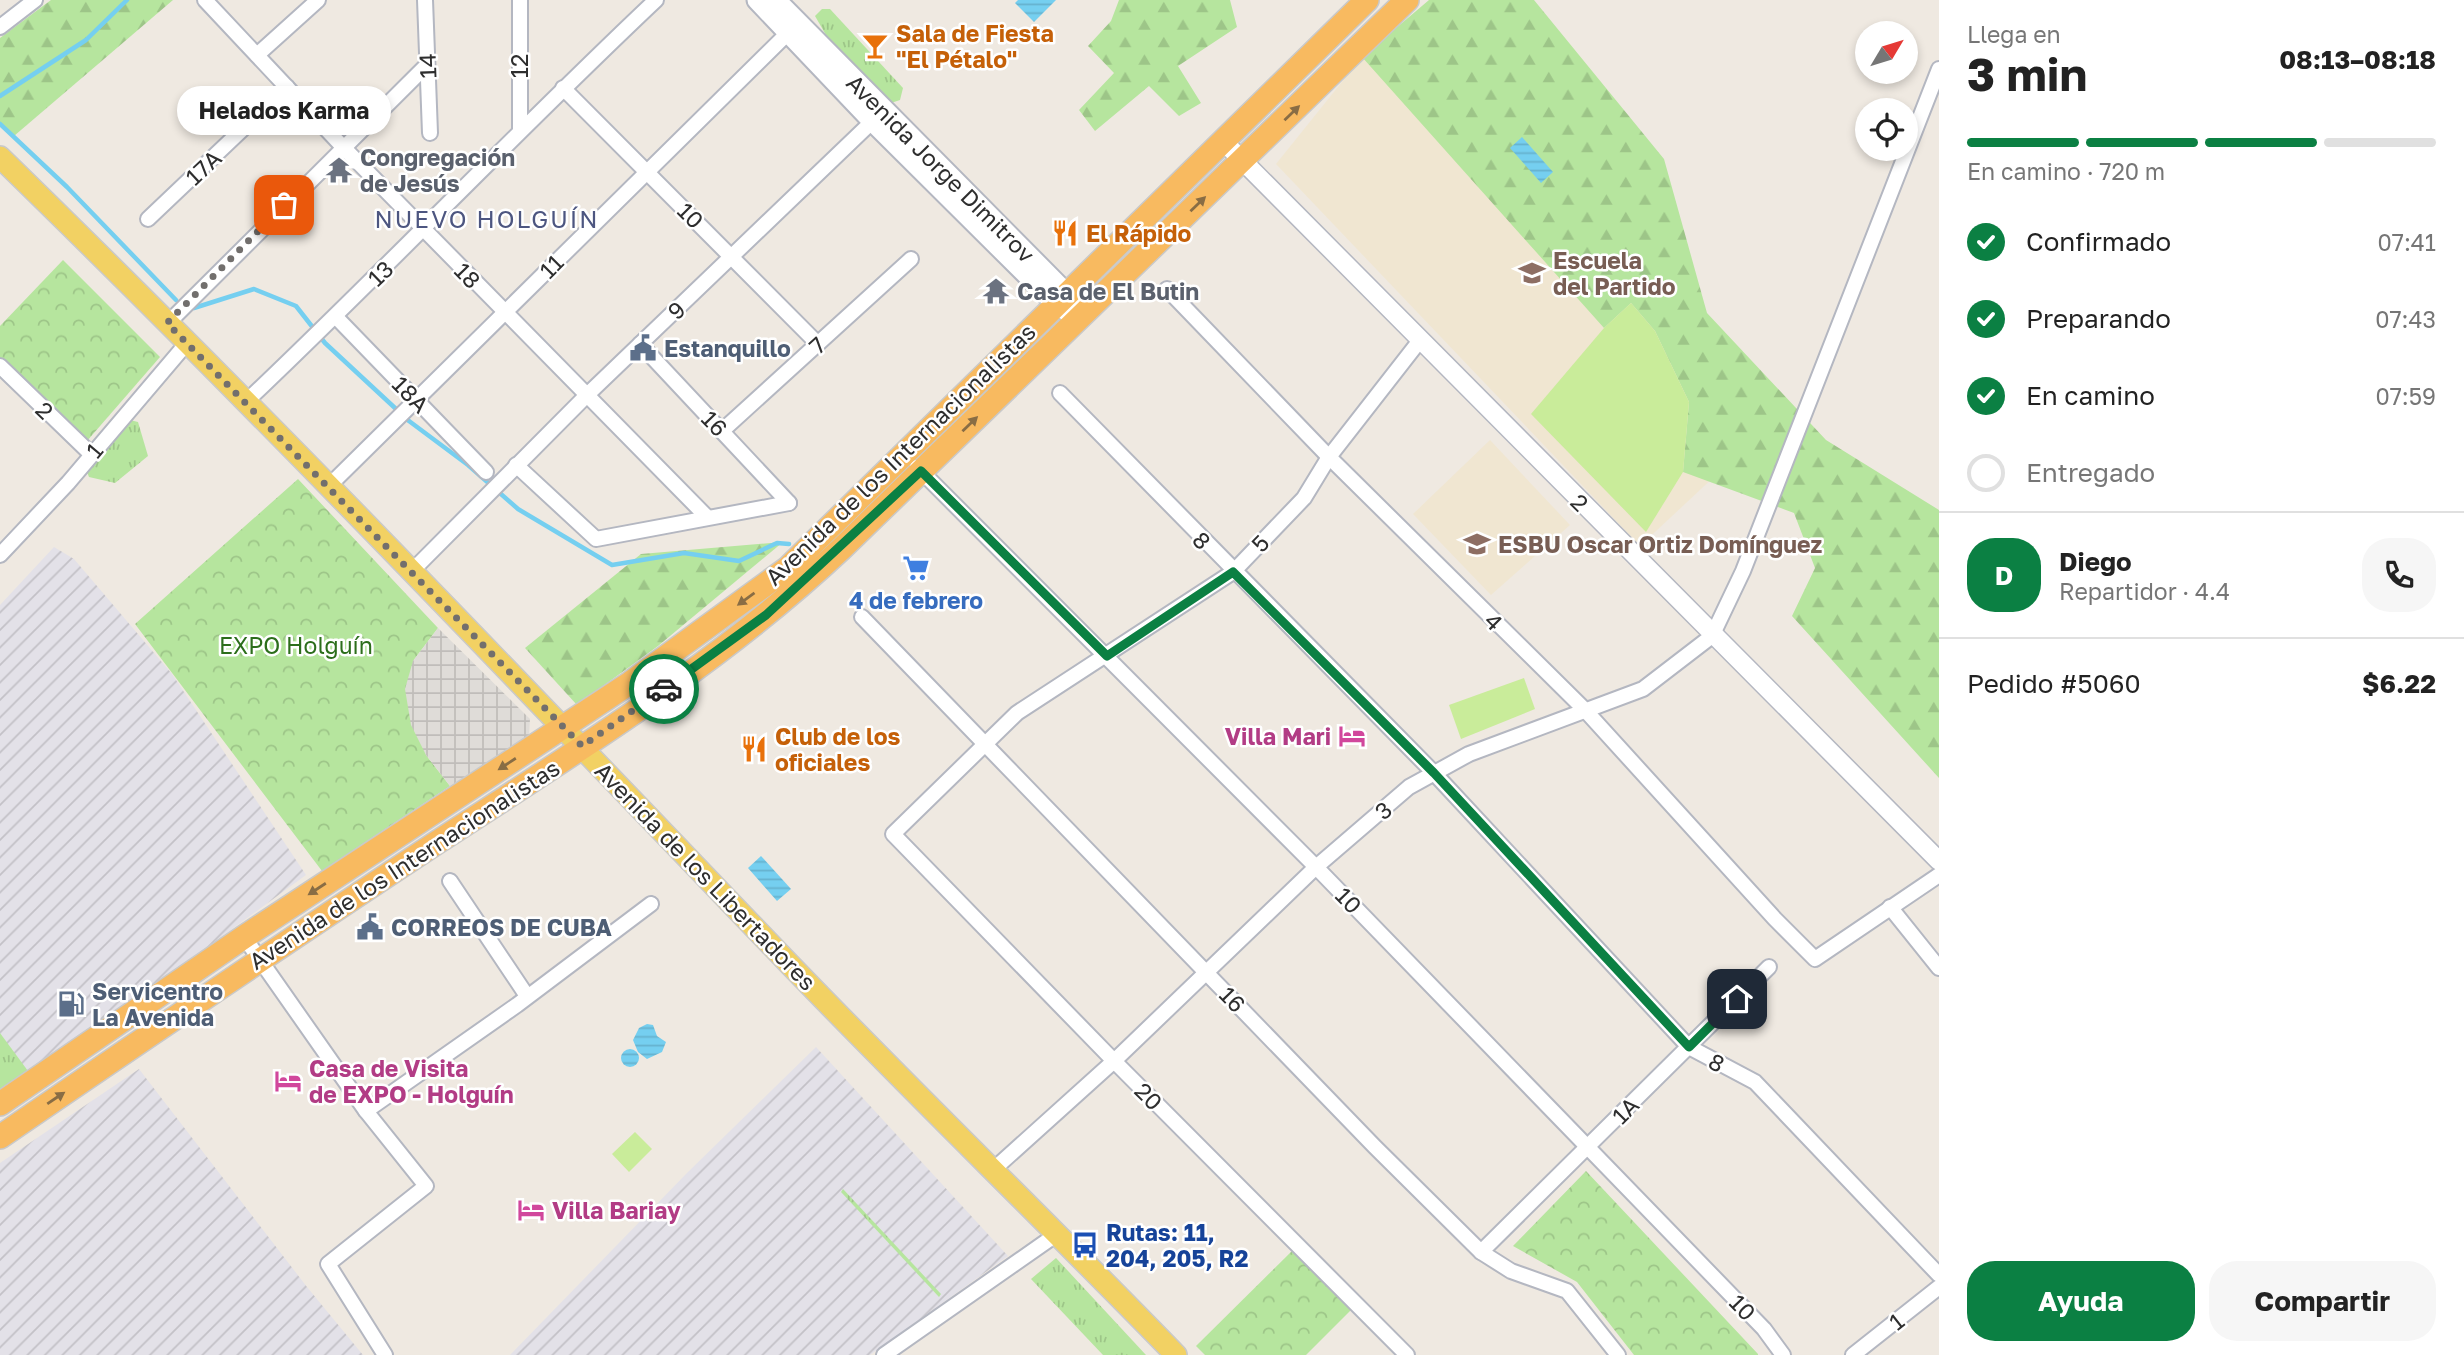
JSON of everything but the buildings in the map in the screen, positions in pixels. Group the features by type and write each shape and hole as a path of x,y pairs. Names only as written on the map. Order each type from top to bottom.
{"highway":[{"name":"Avenida de los Internacionalistas","path":"0,1104 244,937 564,727 789,568 1367,0"},
{"name":"Avenida de los Internacionalistas","path":"0,1137 259,960 582,746 766,615 921,471 1407,0"}],"main road":[{"name":"Avenida Jorge Dimitrov","path":"757,0 792,29 1077,318"},
{"name":"Avenida Jorge Dimitrov","path":"776,0 792,29"},
{"name":"Avenida de los Libertadores","path":"0,157 187,343 564,727 775,950 1176,1355"}],"street":[{"name":"18","path":"205,0 343,147 706,516"},
{"path":"257,55 318,0"},
{"name":"14","path":"425,0 430,133"},
{"name":"12","path":"520,0 520,131"},
{"name":"13","path":"251,397 424,230 563,88 656,0"},
{"path":"0,27 29,2"},
{"name":"11","path":"336,479 792,29"},
{"path":"167,323 427,65"},
{"name":"3","path":"993,1170 1114,1061 1316,867 1409,787 1469,754 1643,689 1712,636 1744,571 1771,493 1939,69"},
{"name":"17A","path":"148,219 287,87"},
{"name":"10","path":"563,88 818,344"},
{"name":"9","path":"411,572 587,395 878,116"},
{"name":"2","path":"1223,141 1712,636 1939,861"},
{"name":"7","path":"723,430 911,259"},
{"name":"4","path":"1167,289 1329,457 1584,710 1774,919 1815,959 1890,907"},
{"name":"18A","path":"335,317 486,472"},
{"name":"5","path":"894,834 1017,713 1233,572 1304,498 1329,457 1421,339"},
{"name":"1","path":"0,555 68,483 187,343"},
{"name":"16","path":"640,344 789,503 706,516"},
{"name":"2","path":"0,366 90,454"},
{"name":"8","path":"1060,393 1233,572 1434,773 1689,1047 1755,1082 1939,1275"},
{"name":"10","path":"904,454 1316,867 1589,1146 1755,1320 1783,1355"},
{"path":"516,465 592,537 601,538 706,516"},
{"name":"16","path":"862,617 1481,1252 1511,1271 1567,1291 1618,1355"},
{"name":"20","path":"894,834 1114,1061 1407,1355"},
{"path":"1939,875 1890,907 1939,968"},
{"path":"450,881 527,996"},
{"path":"366,1111 651,904"},
{"path":"244,937 366,1111 426,1186 328,1264 385,1355"},
{"name":"1A","path":"1481,1252 1769,967"},
{"path":"884,1355 1057,1234"},
{"name":"1","path":"1853,1355 1939,1287"}],"shaded area":[{"name":"Escuela del Partido","path":"1362,57 1706,313 1777,418 1640,546 1276,164"},
{"path":"1490,440 1570,525 1491,595 1413,514"},
{"path":"54,547 74,559 172,674 306,875 0,1098 0,605"},
{"path":"438,628 530,719 529,736 450,786 426,755 411,725 405,689 413,661"},
{"path":"816,1047 1008,1256 870,1355 510,1355 687,1173"},
{"path":"139,1069 307,1287 363,1355 0,1355 0,1163"}],"green space":[{"path":"51,0 173,0 14,136 0,123 0,38"},
{"path":"1119,0 1230,0 1237,27 1178,66 1201,103 1179,116 1149,86 1095,131 1079,110 1114,73 1088,46 1111,21"},
{"path":"1429,0 1534,0 1664,159 1707,313 1826,440 1939,510 1939,778 1792,616 1815,568 1794,513 1683,472 1689,402 1655,331 1631,303 1604,328 1362,57"},
{"path":"822,9 830,9 903,88 900,100 888,104 830,42 815,16"},
{"path":"63,260 160,357 87,441 0,359 0,326"},
{"path":"1631,303 1655,331 1689,402 1683,472 1646,532 1531,414 1604,328"},
{"path":"130,420 138,422 148,456 115,483 89,477 87,472"},
{"name":"EXPO Holguín","path":"298,479 438,628 413,661 426,755 450,786 322,871 135,624"},
{"path":"783,542 658,646 577,705 525,648 641,554"},
{"path":"1524,678 1535,709 1461,739 1449,705"},
{"path":"0,1033 28,1071 0,1091"},
{"path":"635,1132 652,1149 629,1172 612,1154"},
{"path":"1586,1171 1758,1355 1634,1355 1577,1282 1513,1246"},
{"path":"843,1189 941,1294 939,1297 841,1192"},
{"path":"1293,1250 1351,1310 1306,1355 1205,1355 1196,1346"},
{"path":"1056,1258 1146,1355 1103,1355 1031,1279"}],"water":[{"path":"1018,0 1056,0 1034,22 1015,3"},
{"path":"1522,137 1553,172 1541,183 1510,148"},
{"path":"761,856 791,889 777,901 748,868"},
{"path":"647,1024 653,1025 657,1036 666,1042 662,1052 647,1059 638,1052 633,1040 639,1028"},
{"path":"630,1049 636,1052 639,1058 636,1064 630,1067 624,1064 621,1058 624,1052"}],"waterway":[{"path":"0,96 86,40 127,0"},
{"path":"0,124 67,187 176,300"},
{"path":"194,308 254,289 296,306 325,343 409,421 468,465 518,509 612,565 684,553 739,561 777,543 789,544"}],"way so far":[{"path":"284,205 167,323 582,746 664,689"}],"place":[{"name":"Sala de Fiesta \"El Pétalo\"","path":"875,46"},
{"name":"Congregación de Jesús","path":"339,170"},
{"name":"Helados Karma","path":"284,205"},
{"name":"El Rápido","path":"1065,233"},
{"name":"Escuela del Partido","path":"1532,273"},
{"name":"Casa de El Butin","path":"996,291"},
{"name":"Estanquillo","path":"643,348"},
{"name":"ESBU Oscar Ortiz Domínguez","path":"1477,544"},
{"name":"4 de febrero","path":"916,568"},
{"name":"Villa Mari","path":"1352,736"},
{"name":"Club de los oficiales","path":"754,749"},
{"name":"CORREOS DE CUBA","path":"370,927"},
{"name":"Servicentro La Avenida","path":"71,1004"},
{"name":"Casa de Visita de EXPO - Holguín","path":"288,1081"},
{"name":"Villa Bariay","path":"531,1210"},
{"name":"Rutas: 11, 204, 205, R2","path":"1085,1245"}],"district":[{"name":"NUEVO HOLGUÍN","path":"487,218"}],"route":[{"path":"664,689 766,615 841,549 921,471 1107,656 1233,572 1434,773 1689,1047 1737,999"}]}
